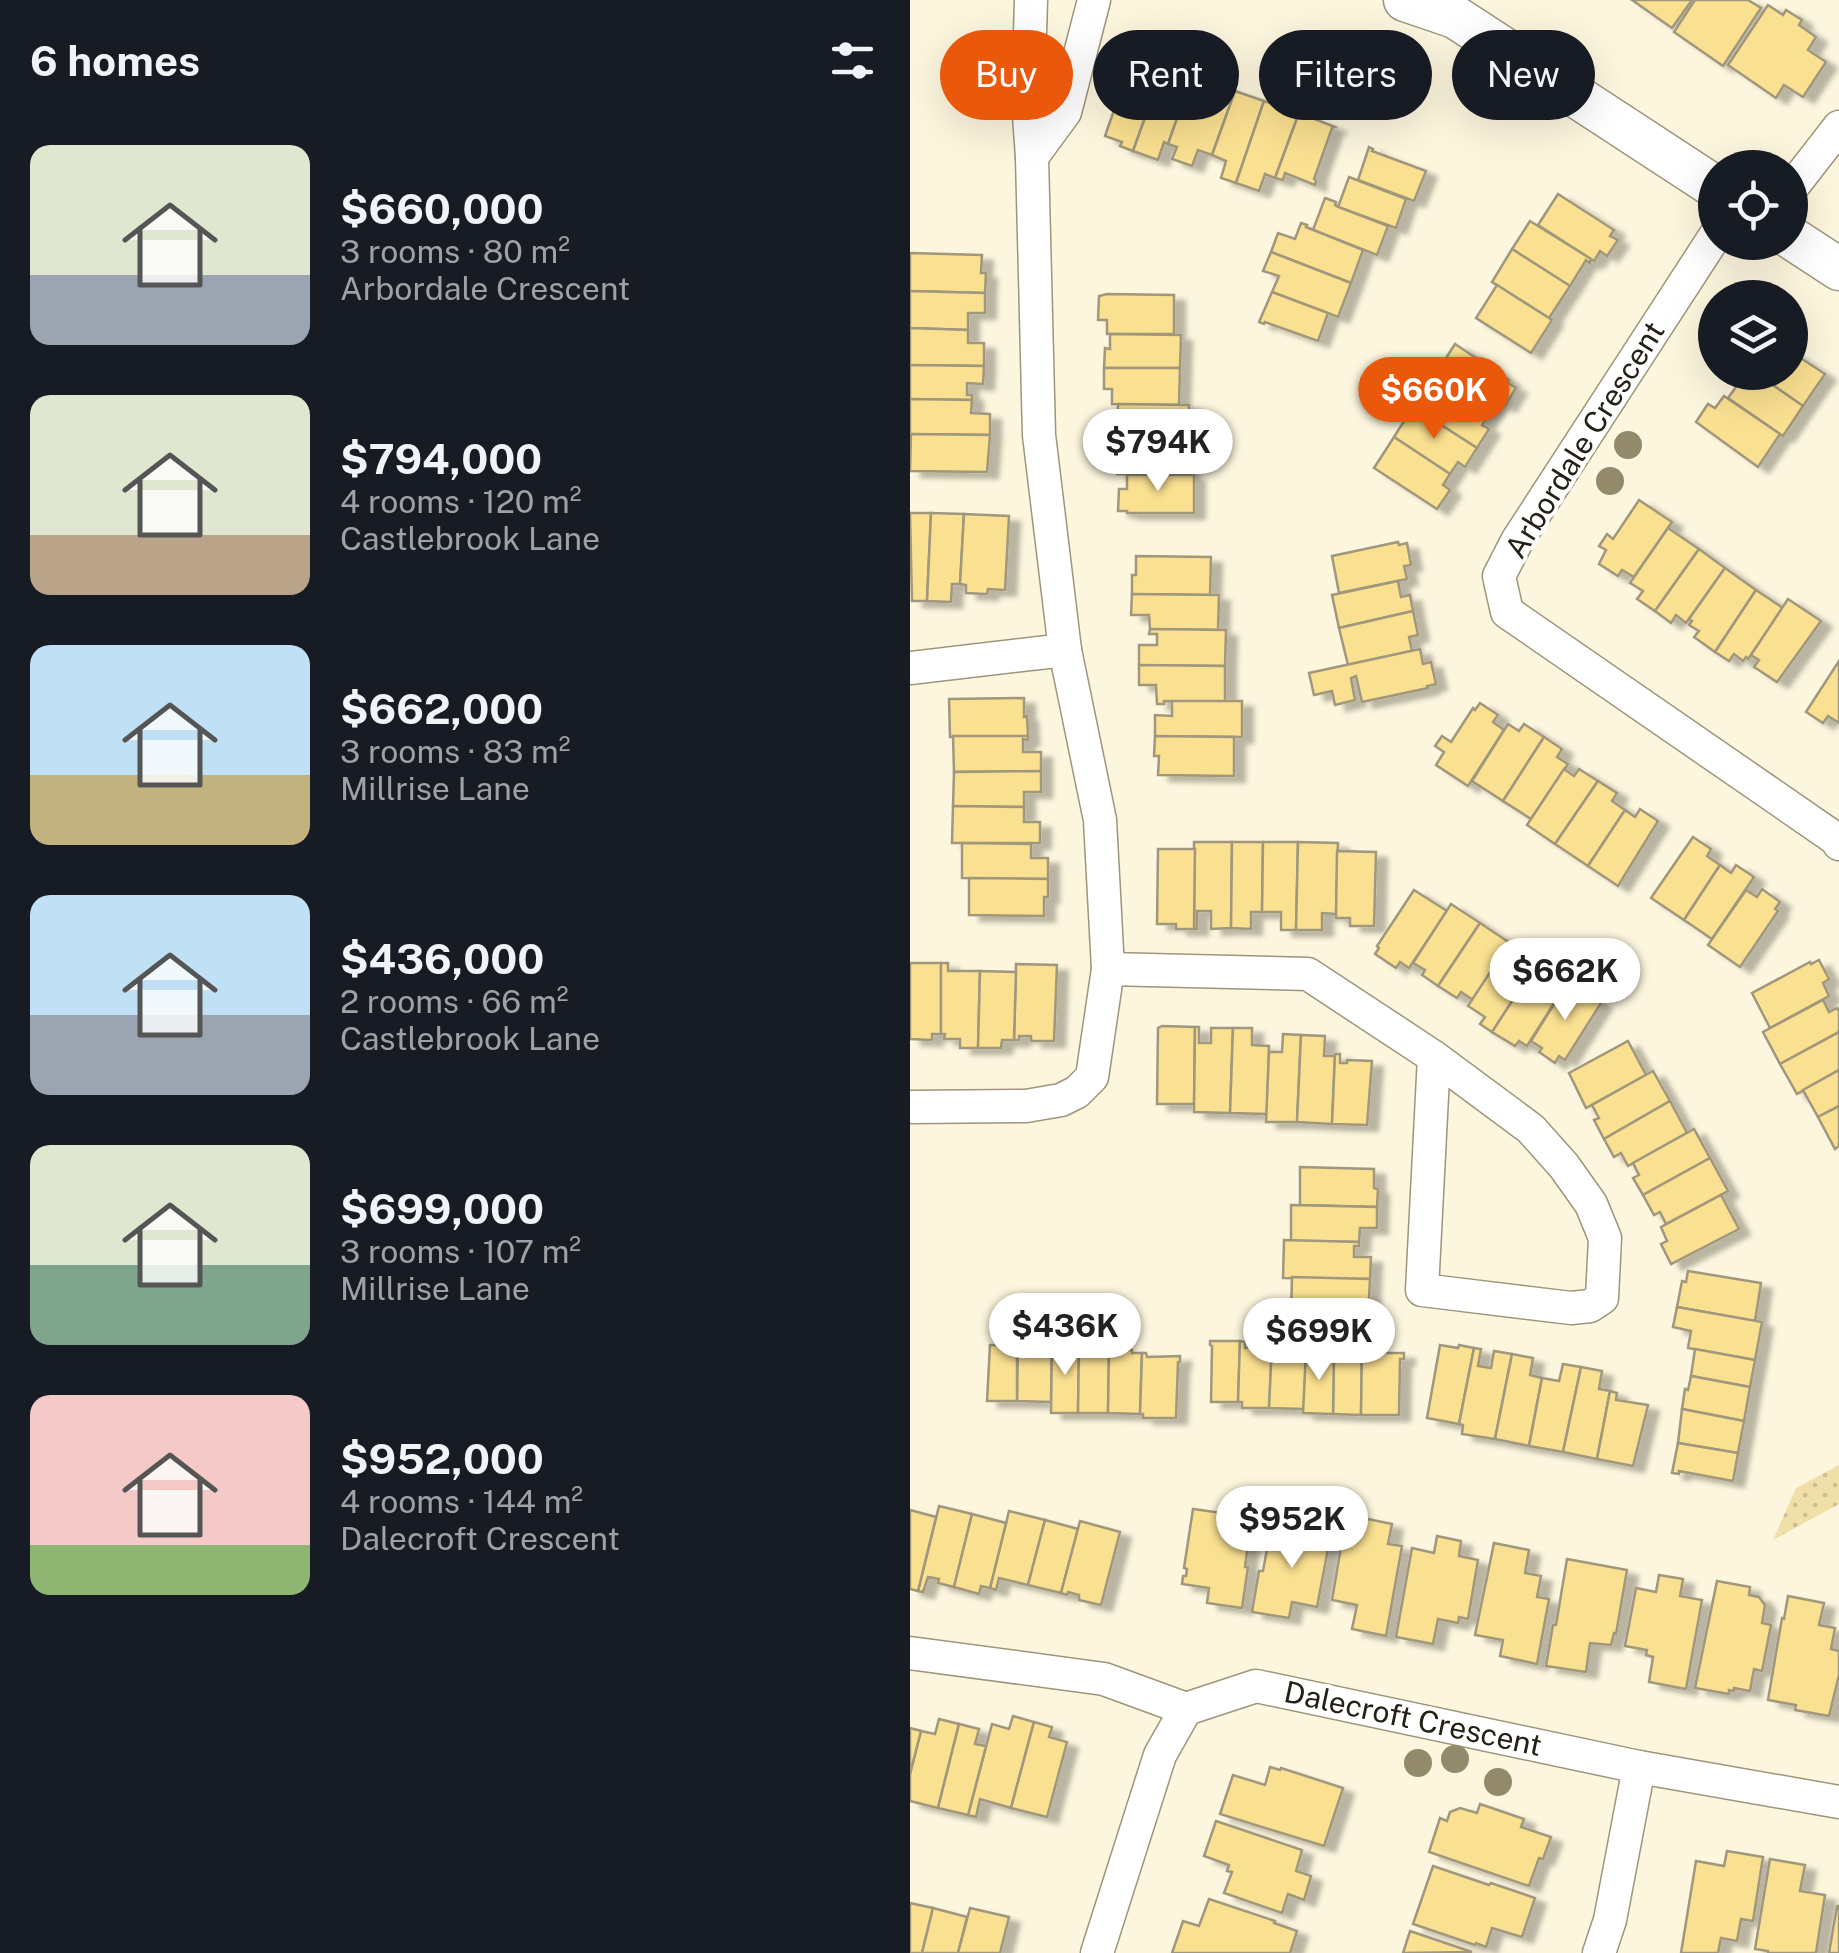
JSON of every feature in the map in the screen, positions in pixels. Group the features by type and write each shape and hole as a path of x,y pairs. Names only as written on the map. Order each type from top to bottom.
{"street":[{"path":"910,1107 1026,1106 1061,1100 1078,1092 1092,1077 1108,969 1100,820 1065,650 1039,435 1028,102 1031,0"},
{"path":"1032,157 1065,112 1094,0"},
{"path":"1405,0 1456,16 1698,176"},
{"path":"1808,167 1839,127"},
{"path":"1808,249 1839,269"},
{"name":"Arbordale Crescent","path":"1699,260 1518,541 1500,576 1507,612 1839,844"},
{"path":"910,668 1065,650"},
{"path":"1108,969 1308,974 1434,1057 1531,1129 1592,1204 1605,1238 1602,1298 1590,1306 1571,1308 1422,1290 1434,1057"},
{"path":"910,1653 1104,1679 1186,1710 1160,1755 1097,1953"},
{"name":"Dalecroft Crescent","path":"1186,1710 1256,1686 1638,1767 1839,1802"},
{"path":"1600,1953 1610,1920 1638,1767"}],"shaded area":[{"path":"1839,1465 1839,1504 1773,1540 1796,1488"}],"building":[{"path":"1632,0 1692,0 1672,28"},
{"path":"1695,0 1748,0 1761,8 1723,66 1674,32"},
{"path":"1768,5 1783,15 1786,10 1802,20 1799,25 1816,37 1808,50 1826,62 1803,97 1784,85 1776,98 1728,65"},
{"path":"1239,92 1259,99 1259,116 1236,183 1221,178 1226,161 1212,155 1225,120 1239,120"},
{"path":"1259,116 1259,120 1296,120 1275,178 1265,174 1259,191 1236,183"},
{"path":"1111,120 1144,120 1133,151 1105,136"},
{"path":"1144,120 1176,120 1158,160 1133,151"},
{"path":"1176,120 1225,120 1212,155 1198,150 1192,166 1172,159 1177,147 1168,144"},
{"path":"1296,120 1317,120 1335,127 1315,185 1285,173 1283,180 1275,178"},
{"path":"1369,147 1426,171 1414,201 1358,180"},
{"path":"1349,177 1406,199 1396,228 1338,207"},
{"path":"1558,194 1614,230 1610,236 1618,240 1607,256 1600,251 1594,261 1538,225"},
{"path":"1325,198 1388,226 1377,255 1313,230"},
{"path":"1530,221 1591,259 1590,263 1586,260 1570,286 1512,249"},
{"path":"1301,223 1363,250 1351,283 1271,252 1278,233 1295,239"},
{"path":"1512,249 1570,286 1549,318 1492,282"},
{"path":"1271,252 1351,283 1338,317 1272,292 1279,276 1263,271"},
{"path":"910,253 982,255 985,293 910,291"},
{"path":"1497,285 1552,320 1531,353 1476,318"},
{"path":"910,291 985,293 985,313 968,313 968,330 910,328"},
{"path":"1272,292 1328,313 1318,341 1259,322"},
{"path":"1174,295 1174,334 1107,334 1107,320 1098,320 1099,296"},
{"path":"910,328 968,330 968,343 984,343 984,366 910,365"},
{"path":"1110,334 1181,335 1180,368 1104,368"},
{"path":"1455,344 1516,388 1505,406 1498,402 1491,411 1435,375"},
{"path":"1808,363 1825,374 1803,406 1780,390 1808,390"},
{"path":"910,365 984,366 983,384 967,383 967,395 972,395 972,400 910,399"},
{"path":"1104,368 1180,368 1179,405 1112,404 1112,389 1104,389"},
{"path":"1435,375 1491,411 1482,425 1489,429 1477,448 1413,407"},
{"path":"1734,390 1780,390 1803,406 1783,436 1728,398"},
{"path":"1724,396 1780,434 1758,467 1696,422 1708,404 1715,408"},
{"path":"910,399 972,400 971,413 990,414 990,435 910,434"},
{"path":"1118,404 1189,405 1188,439 1112,439 1112,418 1118,418"},
{"path":"1413,407 1477,448 1465,467 1458,462 1450,474 1394,437"},
{"path":"911,434 990,435 987,472 910,471"},
{"path":"1394,437 1450,474 1443,485 1450,490 1437,509 1374,468"},
{"path":"1112,439 1188,439 1188,475 1117,474 1117,461 1112,461"},
{"path":"1127,475 1194,475 1194,513 1118,511 1119,489 1127,489"},
{"path":"1639,500 1672,522 1634,577 1622,570 1618,576 1599,564 1606,550 1599,546 1607,534 1613,539"},
{"path":"910,513 931,513 927,601 912,601"},
{"path":"931,513 964,514 960,584 952,584 951,602 927,601"},
{"path":"964,514 1009,516 1005,590 966,593 966,585 960,584"},
{"path":"1668,528 1699,549 1655,611 1637,599 1643,591 1630,583"},
{"path":"1407,543 1411,565 1404,566 1407,579 1339,593 1332,556"},
{"path":"1699,549 1725,568 1686,623 1676,615 1671,623 1655,611"},
{"path":"1136,556 1211,557 1210,595 1132,594"},
{"path":"1725,568 1756,590 1715,652 1694,637 1699,631 1689,625 1689,619"},
{"path":"1398,581 1401,597 1410,595 1413,611 1339,628 1332,595"},
{"path":"1756,590 1783,608 1748,659 1743,661 1734,654 1729,661 1715,652"},
{"path":"1132,594 1219,595 1218,630 1150,629 1149,615 1131,615"},
{"path":"1788,599 1821,621 1777,682 1754,667 1759,660 1751,655"},
{"path":"1413,611 1418,635 1409,637 1412,651 1348,665 1339,628"},
{"path":"1150,629 1226,630 1225,666 1139,665 1139,645 1157,645 1157,634 1149,634"},
{"path":"1420,649 1423,664 1431,662 1436,684 1428,688 1362,702 1356,676 1351,678 1355,700 1335,705 1332,691 1314,695 1309,673"},
{"path":"1839,661 1839,723 1828,716 1823,723 1806,712"},
{"path":"1139,665 1225,666 1225,702 1157,704 1156,685 1139,685"},
{"path":"1024,698 1028,736 950,737 949,699"},
{"path":"1172,701 1242,701 1242,737 1155,736 1155,715 1172,716"},
{"path":"1480,703 1498,715 1493,722 1504,730 1468,786 1436,765 1444,752 1435,746 1442,736 1451,742"},
{"path":"1508,724 1519,731 1524,724 1544,737 1503,801 1472,781"},
{"path":"953,736 1028,736 1028,740 1023,739 1023,752 1041,752 1041,771 954,772"},
{"path":"1155,736 1234,737 1234,776 1158,775"},
{"path":"1544,737 1562,749 1557,757 1568,764 1531,819 1503,801"},
{"path":"1564,769 1574,776 1579,769 1598,781 1555,844 1527,825"},
{"path":"1041,771 1041,792 1024,792 1024,807 953,806 954,772"},
{"path":"1598,781 1617,793 1612,801 1625,810 1588,866 1555,844"},
{"path":"953,806 1024,807 1024,822 1040,822 1040,843 952,843"},
{"path":"1640,809 1658,821 1618,886 1588,866 1625,810 1635,817"},
{"path":"1693,837 1711,849 1707,856 1720,865 1684,920 1651,898"},
{"path":"1194,842 1232,842 1231,928 1211,929 1211,911 1197,911 1194,929"},
{"path":"1232,842 1263,842 1262,912 1251,912 1251,929 1231,928"},
{"path":"1263,842 1298,842 1296,930 1281,930 1281,912 1262,912"},
{"path":"1298,842 1338,843 1336,914 1322,913 1322,930 1296,930"},
{"path":"962,843 1031,844 1031,858 1048,858 1048,879 962,878"},
{"path":"1158,849 1195,849 1194,929 1157,924"},
{"path":"1337,851 1376,852 1374,926 1350,926 1350,918 1336,918"},
{"path":"1720,865 1731,873 1736,865 1754,877 1712,939 1684,920"},
{"path":"969,878 1048,879 1044,916 969,915"},
{"path":"1762,889 1780,902 1775,909 1778,911 1740,967 1708,945 1746,890 1757,897"},
{"path":"1414,890 1447,911 1409,968 1400,962 1396,968 1375,954"},
{"path":"1451,904 1480,923 1438,986 1413,963"},
{"path":"1480,923 1510,943 1473,1000 1461,992 1457,998 1438,986"},
{"path":"1504,951 1533,969 1492,1032 1480,1024 1485,1017 1468,1006"},
{"path":"1819,960 1829,979 1823,983 1829,996 1770,1028 1752,993"},
{"path":"910,963 941,963 941,1034 932,1034 932,1040 910,1039"},
{"path":"941,963 948,963 948,971 980,971 978,1048 960,1048 960,1039 944,1039 945,1034 941,1034"},
{"path":"1016,964 1057,965 1054,1041 1031,1041 1031,1036 1014,1040"},
{"path":"1533,969 1563,989 1527,1046 1519,1041 1515,1046 1492,1032"},
{"path":"980,971 1016,972 1014,1040 1002,1040 1001,1048 978,1048"},
{"path":"1568,982 1601,1003 1565,1060 1559,1056 1555,1063 1531,1041"},
{"path":"1823,1000 1829,1012 1837,1008 1839,1011 1839,1032 1780,1064 1763,1032"},
{"path":"1195,1027 1194,1104 1157,1104 1158,1028"},
{"path":"1195,1027 1199,1027 1199,1043 1211,1043 1211,1028 1233,1028 1230,1113 1194,1112"},
{"path":"1233,1028 1252,1028 1252,1045 1269,1046 1267,1114 1230,1113"},
{"path":"1839,1032 1839,1070 1797,1094 1780,1064"},
{"path":"1283,1034 1301,1035 1297,1122 1266,1122 1269,1052 1282,1052"},
{"path":"1301,1035 1325,1036 1324,1056 1335,1056 1332,1124 1297,1122"},
{"path":"1628,1041 1646,1075 1586,1108 1569,1073"},
{"path":"1335,1054 1340,1054 1340,1063 1372,1061 1367,1125 1332,1124"},
{"path":"1839,1070 1839,1106 1818,1117 1803,1090"},
{"path":"1653,1071 1670,1101 1604,1139 1594,1120 1599,1118 1592,1105"},
{"path":"1670,1101 1687,1133 1628,1166 1621,1153 1614,1157 1604,1139"},
{"path":"1839,1106 1839,1146 1835,1149 1818,1117"},
{"path":"1694,1129 1710,1158 1643,1195 1633,1178 1639,1175 1633,1163"},
{"path":"1710,1158 1728,1191 1666,1224 1660,1212 1654,1215 1643,1195"},
{"path":"1300,1167 1374,1169 1377,1207 1300,1205"},
{"path":"1721,1195 1739,1229 1671,1264 1661,1244 1667,1241 1661,1227"},
{"path":"1291,1205 1377,1207 1377,1228 1360,1228 1359,1242 1291,1241"},
{"path":"1284,1240 1359,1242 1359,1246 1354,1246 1354,1257 1371,1257 1370,1279 1283,1278"},
{"path":"1688,1271 1761,1283 1755,1321 1677,1307"},
{"path":"1292,1277 1370,1279 1368,1316 1291,1315"},
{"path":"1677,1307 1762,1322 1755,1360 1688,1348 1691,1331 1673,1327"},
{"path":"1018,1340 1052,1341 1051,1402 1017,1401"},
{"path":"1210,1341 1240,1341 1238,1402 1211,1402"},
{"path":"1240,1341 1245,1342 1245,1348 1272,1345 1269,1408 1242,1408 1242,1402 1238,1402"},
{"path":"1052,1344 1079,1344 1078,1413 1051,1413"},
{"path":"1079,1344 1087,1344 1086,1353 1109,1349 1108,1413 1078,1413"},
{"path":"990,1345 1017,1345 1017,1401 987,1401"},
{"path":"1272,1345 1306,1350 1304,1409 1269,1408"},
{"path":"1334,1345 1362,1345 1361,1415 1333,1414"},
{"path":"1362,1345 1371,1345 1371,1353 1404,1353 1404,1359 1400,1359 1399,1415 1361,1415"},
{"path":"1440,1345 1474,1348 1459,1424 1427,1418"},
{"path":"1474,1348 1481,1349 1478,1366 1491,1368 1494,1351 1512,1354 1495,1439 1462,1434 1463,1425 1459,1424"},
{"path":"1109,1349 1142,1353 1140,1414 1108,1413"},
{"path":"1695,1349 1755,1360 1750,1387 1691,1376"},
{"path":"1306,1352 1334,1353 1333,1414 1303,1413"},
{"path":"1142,1353 1147,1357 1180,1356 1176,1418 1143,1418 1140,1414"},
{"path":"1512,1354 1533,1358 1530,1375 1542,1378 1529,1446 1495,1439"},
{"path":"1563,1364 1581,1367 1563,1452 1529,1446 1542,1378 1559,1381"},
{"path":"1581,1367 1602,1371 1599,1389 1610,1391 1597,1459 1563,1452"},
{"path":"1691,1376 1750,1387 1744,1421 1682,1409"},
{"path":"1610,1391 1617,1393 1616,1400 1648,1405 1633,1466 1597,1459"},
{"path":"1682,1409 1744,1421 1738,1453 1678,1443"},
{"path":"1678,1443 1738,1453 1733,1481 1672,1473"},
{"path":"939,1506 972,1514 954,1587 928,1577 923,1592 918,1591"},
{"path":"1193,1509 1246,1517 1243,1544 1248,1544 1248,1567 1242,1608 1207,1603 1209,1588 1182,1584"},
{"path":"910,1510 936,1517 918,1591 910,1589"},
{"path":"1009,1511 1045,1520 1028,1585 999,1578 996,1590 990,1588"},
{"path":"972,1514 1006,1523 990,1588 981,1586 979,1594 954,1587"},
{"path":"1363,1518 1392,1524 1388,1544 1402,1546 1386,1636 1352,1629 1357,1605 1332,1600 1343,1535 1359,1539"},
{"path":"1045,1520 1078,1529 1061,1593 1028,1585"},
{"path":"1080,1521 1120,1532 1101,1605 1079,1600 1079,1595 1061,1593"},
{"path":"1278,1523 1331,1533 1317,1607 1292,1602 1289,1618 1252,1612 1267,1549 1274,1550"},
{"path":"1437,1536 1461,1541 1459,1556 1478,1560 1468,1619 1459,1617 1458,1623 1438,1619 1433,1644 1396,1637 1412,1548 1434,1553"},
{"path":"1494,1543 1529,1550 1525,1573 1541,1576 1537,1597 1549,1599 1537,1664 1500,1656 1503,1640 1475,1635"},
{"path":"1567,1559 1627,1570 1616,1634 1611,1645 1590,1643 1586,1672 1546,1666"},
{"path":"1659,1575 1683,1579 1680,1596 1702,1600 1686,1689 1649,1682 1653,1657 1646,1655 1647,1650 1625,1646 1636,1588 1656,1592"},
{"path":"1717,1581 1750,1587 1749,1595 1759,1597 1765,1605 1762,1623 1771,1625 1762,1671 1754,1669 1750,1691 1734,1688 1729,1694 1695,1688"},
{"path":"1788,1596 1824,1603 1819,1625 1835,1628 1831,1649 1839,1651 1839,1675 1829,1716 1768,1700"},
{"path":"1013,1716 1034,1722 1011,1808 980,1799 976,1817 968,1815 992,1724 1009,1729"},
{"path":"939,1719 959,1724 938,1808 910,1801 910,1774 921,1731 935,1734"},
{"path":"1034,1722 1052,1727 1049,1737 1067,1742 1047,1817 1011,1808"},
{"path":"959,1724 979,1729 975,1744 986,1746 968,1815 938,1808"},
{"path":"910,1728 921,1731 910,1774"},
{"path":"1270,1767 1343,1788 1324,1846 1220,1814 1233,1775 1265,1785"},
{"path":"1480,1804 1524,1819 1521,1827 1551,1837 1529,1886 1429,1852 1440,1818 1447,1821 1450,1812 1460,1808 1477,1813"},
{"path":"1216,1821 1302,1850 1296,1871 1311,1876 1304,1900 1288,1894 1282,1913 1224,1893 1232,1872 1227,1871 1229,1865 1204,1856"},
{"path":"1727,1851 1763,1857 1753,1921 1741,1919 1737,1941 1721,1938 1718,1953 1681,1953 1696,1861 1724,1866"},
{"path":"1770,1859 1805,1865 1800,1891 1825,1895 1816,1953 1768,1953 1755,1949"},
{"path":"1433,1866 1535,1898 1522,1937 1492,1928 1486,1947 1413,1924"},
{"path":"1209,1899 1297,1931 1290,1953 1172,1953 1183,1921 1199,1926"},
{"path":"910,1903 933,1908 922,1953 910,1953"},
{"path":"1837,1906 1839,1953 1829,1953"},
{"path":"933,1908 967,1917 958,1953 922,1953"},
{"path":"970,1908 1009,1917 1000,1953 958,1953"},
{"path":"1410,1931 1472,1952 1403,1953"}]}
